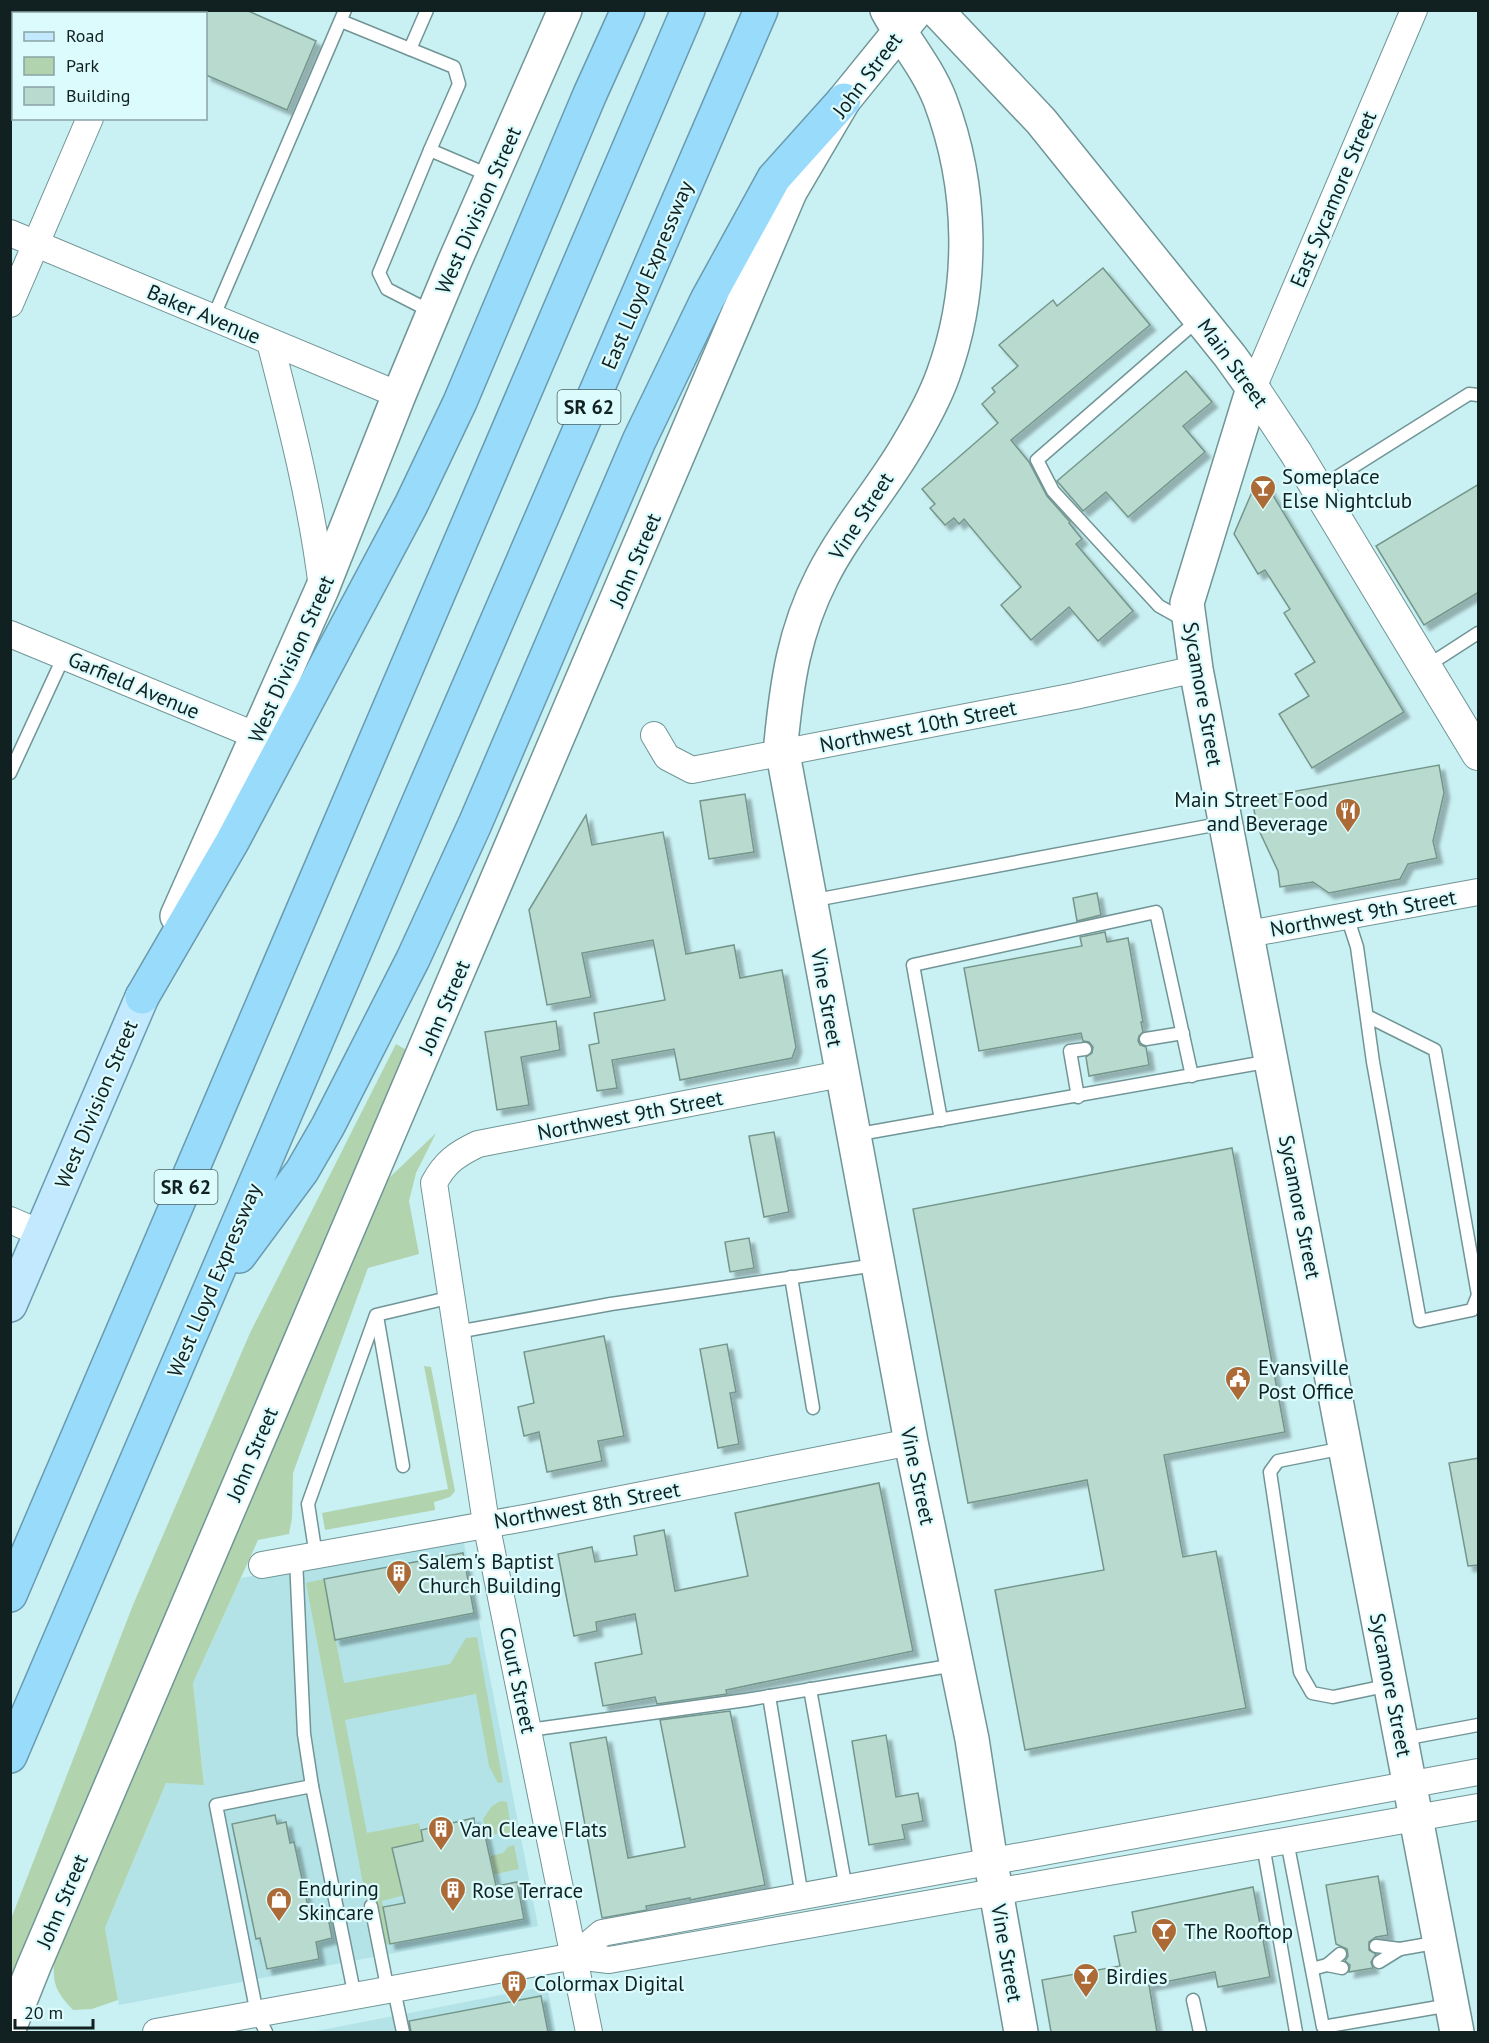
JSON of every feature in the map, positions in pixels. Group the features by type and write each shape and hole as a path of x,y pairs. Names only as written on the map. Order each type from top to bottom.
{"highway":[{"path":"142,997 232,842 411,505 460,402 590,94 628,10"},
{"name":"SR 62","path":"10,1595 688,10"},
{"name":"East Lloyd Expressway","path":"418,804 761,10"},
{"path":"206,1301 302,1171 328,1126 423,938 475,824 639,441 707,300 774,178 844,100"},
{"name":"West Lloyd Expressway","path":"10,1779 15,1745 418,804"}],"main road":[{"name":"West Division Street","path":"10,1305 204,852 322,590 399,395 566,10"},
{"name":"Main Street","path":"936,10 1041,121 1200,318 1252,388"},
{"name":"John Street","path":"10,2026 790,192 844,100 901,18"},
{"name":"Vine Street","path":"901,18 939,100 957,159 966,224 966,273 960,313 944,375 932,401 906,448 821,579 799,634 788,680 781,742 911,1442 972,1739 1022,2032"},
{"name":"Sycamore Street","path":"1252,388 1187,603 1196,669 1454,2019"}],"street":[{"name":"East Sycamore Street","path":"1252,388 1414,10"},
{"path":"10,304 89,120"},
{"name":"Baker Avenue","path":"10,233 399,395"},
{"path":"270,342 317,547 322,590"},
{"name":"Main Street","path":"1252,388 1318,489 1426,667 1471,735"},
{"name":"Garfield Avenue","path":"10,634 257,736"},
{"name":"Northwest 10th Street","path":"654,735 667,757 692,770 1075,696 1196,669"},
{"name":"Northwest 9th Street","path":"1248,934 1479,892"},
{"name":"Northwest 9th Street","path":"434,1183 442,1168 460,1153 478,1144 841,1074"},
{"name":"Court Street","path":"434,1183 486,1523 589,2032"},
{"path":"10,1220 40,1233"},
{"name":"Northwest 8th Street","path":"262,1565 486,1523 530,1517 911,1442"},
{"path":"156,2032 261,2023 355,1997 575,1956 609,1960 994,1878 1409,1784 1479,1772"},
{"path":"575,1956 602,1933 846,1889 994,1878 1275,1843 1479,1807"}],"lane":[{"path":"410,49 427,10"},
{"path":"213,318 343,16 410,49 454,67 459,84 379,273 387,289 434,312"},
{"path":"430,150 492,177"},
{"path":"1190,623 1159,606 1053,491 1036,460 1200,318"},
{"path":"1318,489 1469,394 1479,395"},
{"path":"1426,667 1479,633"},
{"path":"10,773 64,656"},
{"path":"809,901 1226,823"},
{"path":"941,1120 913,965 1156,912 1192,1076"},
{"path":"1347,916 1357,947 1367,1016 1419,1322 1472,1310 1478,1295 1435,1050 1367,1016"},
{"path":"1146,1039 1183,1033"},
{"path":"1078,1097 1070,1051 1085,1049"},
{"path":"853,1136 1272,1061"},
{"path":"457,1332 610,1304 877,1264"},
{"path":"791,1277 813,1408"},
{"path":"376,1315 452,1297"},
{"path":"376,1315 403,1466"},
{"path":"355,1997 312,1786 304,1734 306,1557 308,1504 376,1315"},
{"path":"1346,1448 1278,1461 1270,1472 1300,1672 1312,1693 1333,1697 1391,1685"},
{"path":"529,1730 769,1696 957,1665"},
{"path":"810,1689 846,1889"},
{"path":"769,1696 802,1897"},
{"path":"1401,1740 1479,1725"},
{"path":"261,2023 216,1805 312,1786"},
{"path":"1275,1843 1312,1969 1323,2027 1454,2019"},
{"path":"1275,1843 1296,2032"},
{"path":"371,1906 402,2032"},
{"path":"1376,1946 1400,1949 1440,1941"},
{"path":"1379,1962 1400,1949"},
{"path":"1312,1969 1327,1965 1340,1954"},
{"path":"1327,1965 1342,1968"},
{"path":"1193,2000 1200,2032"}],"shaded area":[{"path":"463,1538 538,1926 119,2005 105,1928 166,1783 204,1784 193,1683 241,1578"},
{"path":"547,1986 556,2032 311,2032 399,2015"}],"green space":[{"path":"396,1044 408,1051 11,1980 11,1919 133,1605 250,1333"},
{"path":"436,1133 416,1173 409,1201 419,1254 368,1268 293,1473 292,1518 289,1534 258,1540 193,1683 204,1785 166,1783 105,1928 118,2000 92,2009 73,2010 61,1996 55,1984 55,1952 387,1180"},
{"path":"424,1366 431,1367 455,1491 450,1497 434,1502 435,1510 325,1530 322,1513 448,1489"},
{"path":"324,1579 344,1683 450,1664 466,1638 477,1637 503,1782 498,1783 489,1766 476,1694 345,1720 367,1833 419,1823 423,1841 392,1848 400,1881 429,1875 432,1888 382,1901 390,1944 375,1947 306,1583"},
{"path":"501,1801 507,1802 512,1834 506,1836 499,1833 486,1837 483,1819 492,1806"},
{"path":"514,1845 519,1869 486,1876 484,1864 491,1862 490,1856 503,1853 508,1847"}],"building":[{"path":"206,10 246,10 316,41 287,110 207,75"},
{"path":"1103,268 1150,325 1011,440 1029,462 1047,496 1082,539 1076,544 1133,611 1098,641 1069,607 1031,640 1001,605 1021,587 964,519 959,524 954,518 945,525 930,508 935,504 922,489 998,423 982,404 995,392 992,388 1018,366 999,345 1053,300 1057,306"},
{"path":"1186,371 1212,402 1183,426 1205,452 1128,517 1106,492 1083,511 1057,481"},
{"path":"1479,484 1479,592 1424,625 1376,546"},
{"path":"1255,485 1268,487 1404,712 1312,768 1279,714 1309,696 1295,674 1315,662 1284,613 1290,609 1265,570 1258,574 1234,534"},
{"name":"Main Street Food and Beverage","path":"1439,765 1444,793 1433,841 1437,858 1408,864 1400,879 1329,893 1313,882 1280,887 1278,871 1257,826 1252,799"},
{"path":"745,794 754,852 709,859 700,801"},
{"path":"586,815 592,845 663,832 686,954 734,945 740,978 782,970 796,1047 792,1058 680,1080 674,1049 612,1060 617,1088 597,1091 589,1045 599,1043 594,1013 665,1000 653,940 582,953 591,997 547,1005 529,910"},
{"path":"1097,893 1101,915 1077,921 1073,898"},
{"path":"1105,932 1107,942 1128,938 1143,1022 1141,1022 1143,1032 1138,1041 1140,1045 1146,1047 1149,1065 1089,1076 1086,1057 1092,1053 1093,1047 1089,1042 1083,1041 1081,1033 979,1051 964,968 1082,946 1080,937"},
{"path":"556,1021 560,1050 521,1057 529,1105 497,1110 485,1032"},
{"path":"774,1132 789,1212 764,1217 749,1136"},
{"path":"1232,1148 1285,1432 1164,1455 1183,1557 1216,1551 1246,1708 1025,1750 995,1590 1104,1570 1087,1480 968,1503 913,1209"},
{"path":"749,1238 754,1268 730,1272 725,1242"},
{"path":"604,1336 624,1436 598,1441 602,1461 547,1472 539,1432 524,1436 518,1407 534,1403 524,1352"},
{"path":"727,1344 736,1392 730,1393 739,1444 718,1448 700,1349"},
{"path":"1479,1458 1479,1565 1468,1566 1449,1463"},
{"path":"879,1483 913,1651 726,1690 727,1694 657,1704 655,1697 603,1706 595,1663 642,1654 635,1614 596,1622 597,1631 574,1636 558,1554 592,1547 595,1562 637,1555 634,1536 664,1530 675,1591 748,1576 735,1513"},
{"name":"Salem's Baptist Church Building","path":"463,1553 474,1613 335,1640 324,1579"},
{"path":"730,1711 765,1885 646,1906 647,1910 602,1918 570,1743 606,1737 628,1858 685,1847 660,1720"},
{"path":"886,1735 896,1797 918,1793 923,1821 902,1825 905,1839 869,1845 852,1741"},
{"path":"275,1815 277,1824 286,1822 290,1843 294,1842 310,1916 327,1912 332,1938 316,1942 319,1959 267,1969 260,1938 256,1939 232,1824"},
{"path":"474,1818 475,1828 483,1826 496,1886 517,1882 524,1919 390,1944 383,1907 405,1903 392,1848 423,1841 421,1830"},
{"path":"1378,1876 1388,1935 1376,1937 1369,1942 1369,1950 1376,1954 1371,1962 1373,1968 1349,1972 1350,1965 1345,1961 1348,1956 1347,1949 1336,1944 1326,1885"},
{"path":"1253,1887 1270,1977 1218,1987 1215,1972 1149,1985 1157,2032 1051,2032 1042,1980 1120,1966 1114,1936 1136,1932 1132,1912"},
{"name":"Colormax Digital","path":"541,1996 548,2032 411,2032 409,2021"}],"place":[{"name":"Someplace Else Nightclub","path":"1263,511"},
{"name":"Main Street Food and Beverage","path":"1348,834"},
{"name":"Evansville Post Office","path":"1238,1402"},
{"name":"Salem's Baptist Church Building","path":"399,1596"},
{"name":"Van Cleave Flats","path":"441,1852"},
{"name":"Rose Terrace","path":"453,1913"},
{"name":"Enduring Skincare","path":"279,1923"},
{"name":"The Rooftop","path":"1164,1954"},
{"name":"Birdies","path":"1086,1999"},
{"name":"Colormax Digital","path":"514,2006"}]}
